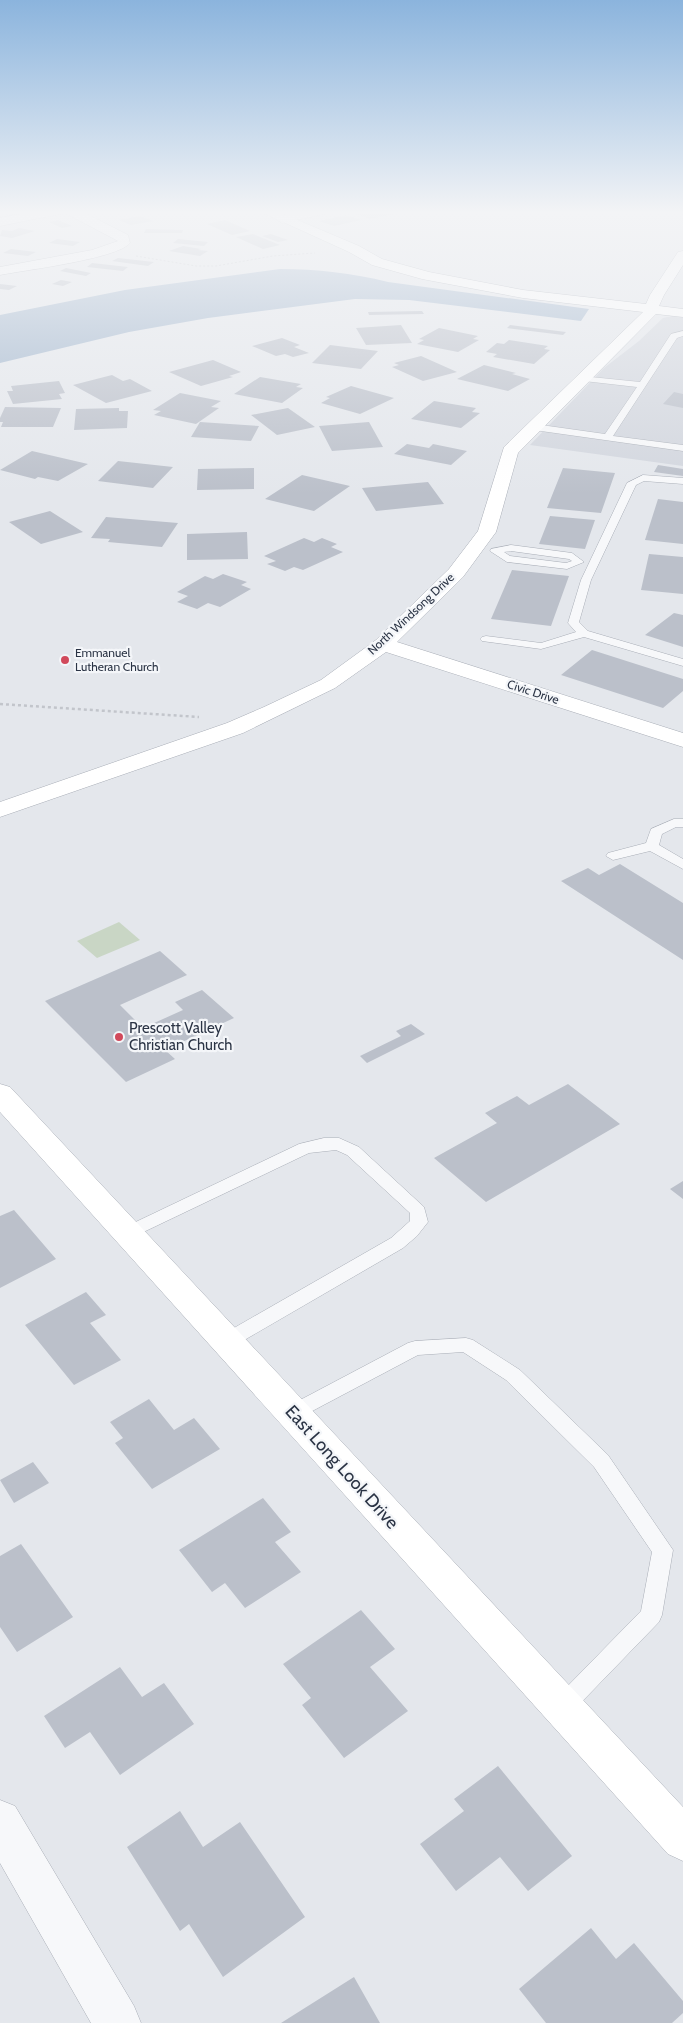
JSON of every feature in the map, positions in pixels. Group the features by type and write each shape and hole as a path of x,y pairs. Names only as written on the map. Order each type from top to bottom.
{"street":[{"path":"647,304 671,304"},
{"path":"654,305 683,313"},
{"name":"North Windsong Drive","path":"0,810 226,731 272,712 328,684 383,644 456,573 486,532 510,450 584,378 654,305"},
{"name":"Civic Drive","path":"383,644 683,740"},
{"name":"East Long Look Drive","path":"0,1094 683,1839"},
{"path":"0,1821 117,2023"}],"lane":[{"path":"608,437 674,336 683,333"},
{"path":"584,378 642,385"},
{"path":"534,427 683,448"},
{"path":"683,481 643,478 632,483 586,580 572,623 584,633 683,663"},
{"path":"475,547 495,551 507,559 567,566 579,562 594,564"},
{"path":"486,639 541,646 584,633"},
{"path":"652,846 656,832 674,823 683,822"},
{"path":"613,856 652,846 683,865"},
{"path":"128,1234 256,1170 305,1148 324,1144 339,1144 353,1151 418,1211 419,1222 412,1232 398,1243 226,1341"},
{"path":"292,1413 415,1348 466,1345 513,1375 600,1461 663,1550 651,1615 562,1707"}],"path":[{"path":"0,704 199,717 206,714"}],"shaded area":[{"path":"683,316 683,466 530,445 604,368 639,341 663,318"}],"green space":[{"path":"119,922 140,940 97,958 77,941"}],"water":[{"path":"53,304 313,304 208,318 129,332 0,363 0,315"},
{"path":"445,304 555,304 589,309 581,321"}],"building":[{"path":"422,311 424,314 369,315 368,312"},
{"path":"401,325 412,343 366,345 356,328"},
{"path":"510,325 566,332 563,335 507,328"},
{"path":"439,328 478,336 473,339 479,340 458,352 417,344 424,340 419,339"},
{"path":"282,338 300,345 294,347 309,353 293,357 285,354 276,356 252,346"},
{"path":"509,340 548,346 544,349 550,350 534,364 493,357 497,354 486,352 497,343 504,344"},
{"path":"330,345 378,351 361,369 312,363"},
{"path":"421,356 457,372 423,381 392,367 399,365 394,363"},
{"path":"213,360 241,372 229,376 233,377 201,386 169,372"},
{"path":"484,365 516,373 512,374 530,379 508,391 457,379"},
{"path":"112,375 123,381 130,379 152,391 106,403 73,385"},
{"path":"260,377 301,384 296,387 303,388 282,403 234,394"},
{"path":"59,381 65,393 59,394 62,399 13,404 7,391 13,391 11,386"},
{"path":"351,386 394,398 360,414 321,403 330,398 326,397"},
{"path":"674,392 683,394 683,408 663,404"},
{"path":"180,393 221,401 211,407 219,408 196,424 154,415 161,411 153,410"},
{"path":"434,401 476,408 472,412 480,413 461,428 411,419"},
{"path":"5,407 61,408 53,427 1,427 3,422 0,422 0,418"},
{"path":"119,408 119,411 128,411 127,428 74,430 76,409"},
{"path":"288,408 315,427 277,435 251,415"},
{"path":"200,422 259,426 251,441 191,437"},
{"path":"369,422 383,447 332,451 319,426"},
{"path":"407,444 429,448 433,444 467,451 451,465 394,454"},
{"path":"32,451 88,464 58,481 38,477 35,479 0,470"},
{"path":"118,461 173,467 153,488 98,481"},
{"path":"658,465 683,469 683,476 654,472"},
{"path":"254,468 254,489 197,490 198,469"},
{"path":"563,468 615,473 601,513 547,508"},
{"path":"302,475 350,486 314,511 265,499"},
{"path":"428,482 444,504 376,511 362,488"},
{"path":"658,499 683,502 683,544 645,540"},
{"path":"50,511 83,532 41,544 9,522"},
{"path":"550,516 595,520 585,549 539,544"},
{"path":"106,517 178,523 162,547 108,542 110,539 91,538"},
{"path":"247,532 248,559 187,560 187,534"},
{"path":"304,538 314,542 322,538 337,544 331,547 343,552 303,570 294,567 285,571 267,564 276,561 264,556"},
{"path":"649,554 683,557 683,594 641,590"},
{"path":"512,570 569,576 551,626 491,619"},
{"path":"223,574 247,582 241,585 251,589 220,607 208,603 197,609 177,602 188,596 177,592 205,576 213,579"},
{"path":"674,613 683,615 683,647 645,635"},
{"path":"592,650 683,679 683,691 663,708 561,675"},
{"path":"620,864 683,903 683,960 561,881 588,868 599,875"},
{"path":"160,951 187,975 120,1005 143,1028 183,1010 175,1002 202,990 234,1018 165,1050 175,1059 126,1082 45,1001"},
{"path":"411,1024 425,1034 367,1063 360,1056 401,1036 396,1031"},
{"path":"568,1084 620,1124 486,1202 434,1158 497,1123 485,1113 517,1096 529,1105"},
{"path":"683,1181 683,1199 670,1189"},
{"path":"14,1210 56,1259 0,1288 0,1216"},
{"path":"86,1292 106,1315 90,1323 121,1360 74,1385 25,1325"},
{"path":"149,1399 174,1430 194,1418 220,1449 152,1489 115,1443 123,1438 110,1422"},
{"path":"33,1462 49,1483 14,1503 0,1480"},
{"path":"263,1498 291,1532 275,1542 301,1572 245,1608 225,1583 212,1592 179,1550"},
{"path":"21,1544 73,1617 17,1652 0,1627 0,1556"},
{"path":"361,1610 395,1649 370,1667 408,1711 344,1758 302,1705 311,1698 283,1664"},
{"path":"120,1667 142,1697 164,1683 194,1724 120,1775 90,1732 65,1748 44,1716"},
{"path":"498,1766 572,1856 528,1891 500,1857 456,1891 420,1844 464,1811 454,1799"},
{"path":"180,1811 203,1847 240,1822 305,1917 223,1977 189,1924 180,1931 127,1847"},
{"path":"591,1928 616,1959 634,1943 683,2001 683,2013 672,2023 546,2023 519,1989"},
{"path":"354,1977 380,2023 281,2023"}],"place":[{"name":"Emmanuel Lutheran Church","path":"65,660"},
{"name":"Prescott Valley Christian Church","path":"119,1037"}]}
